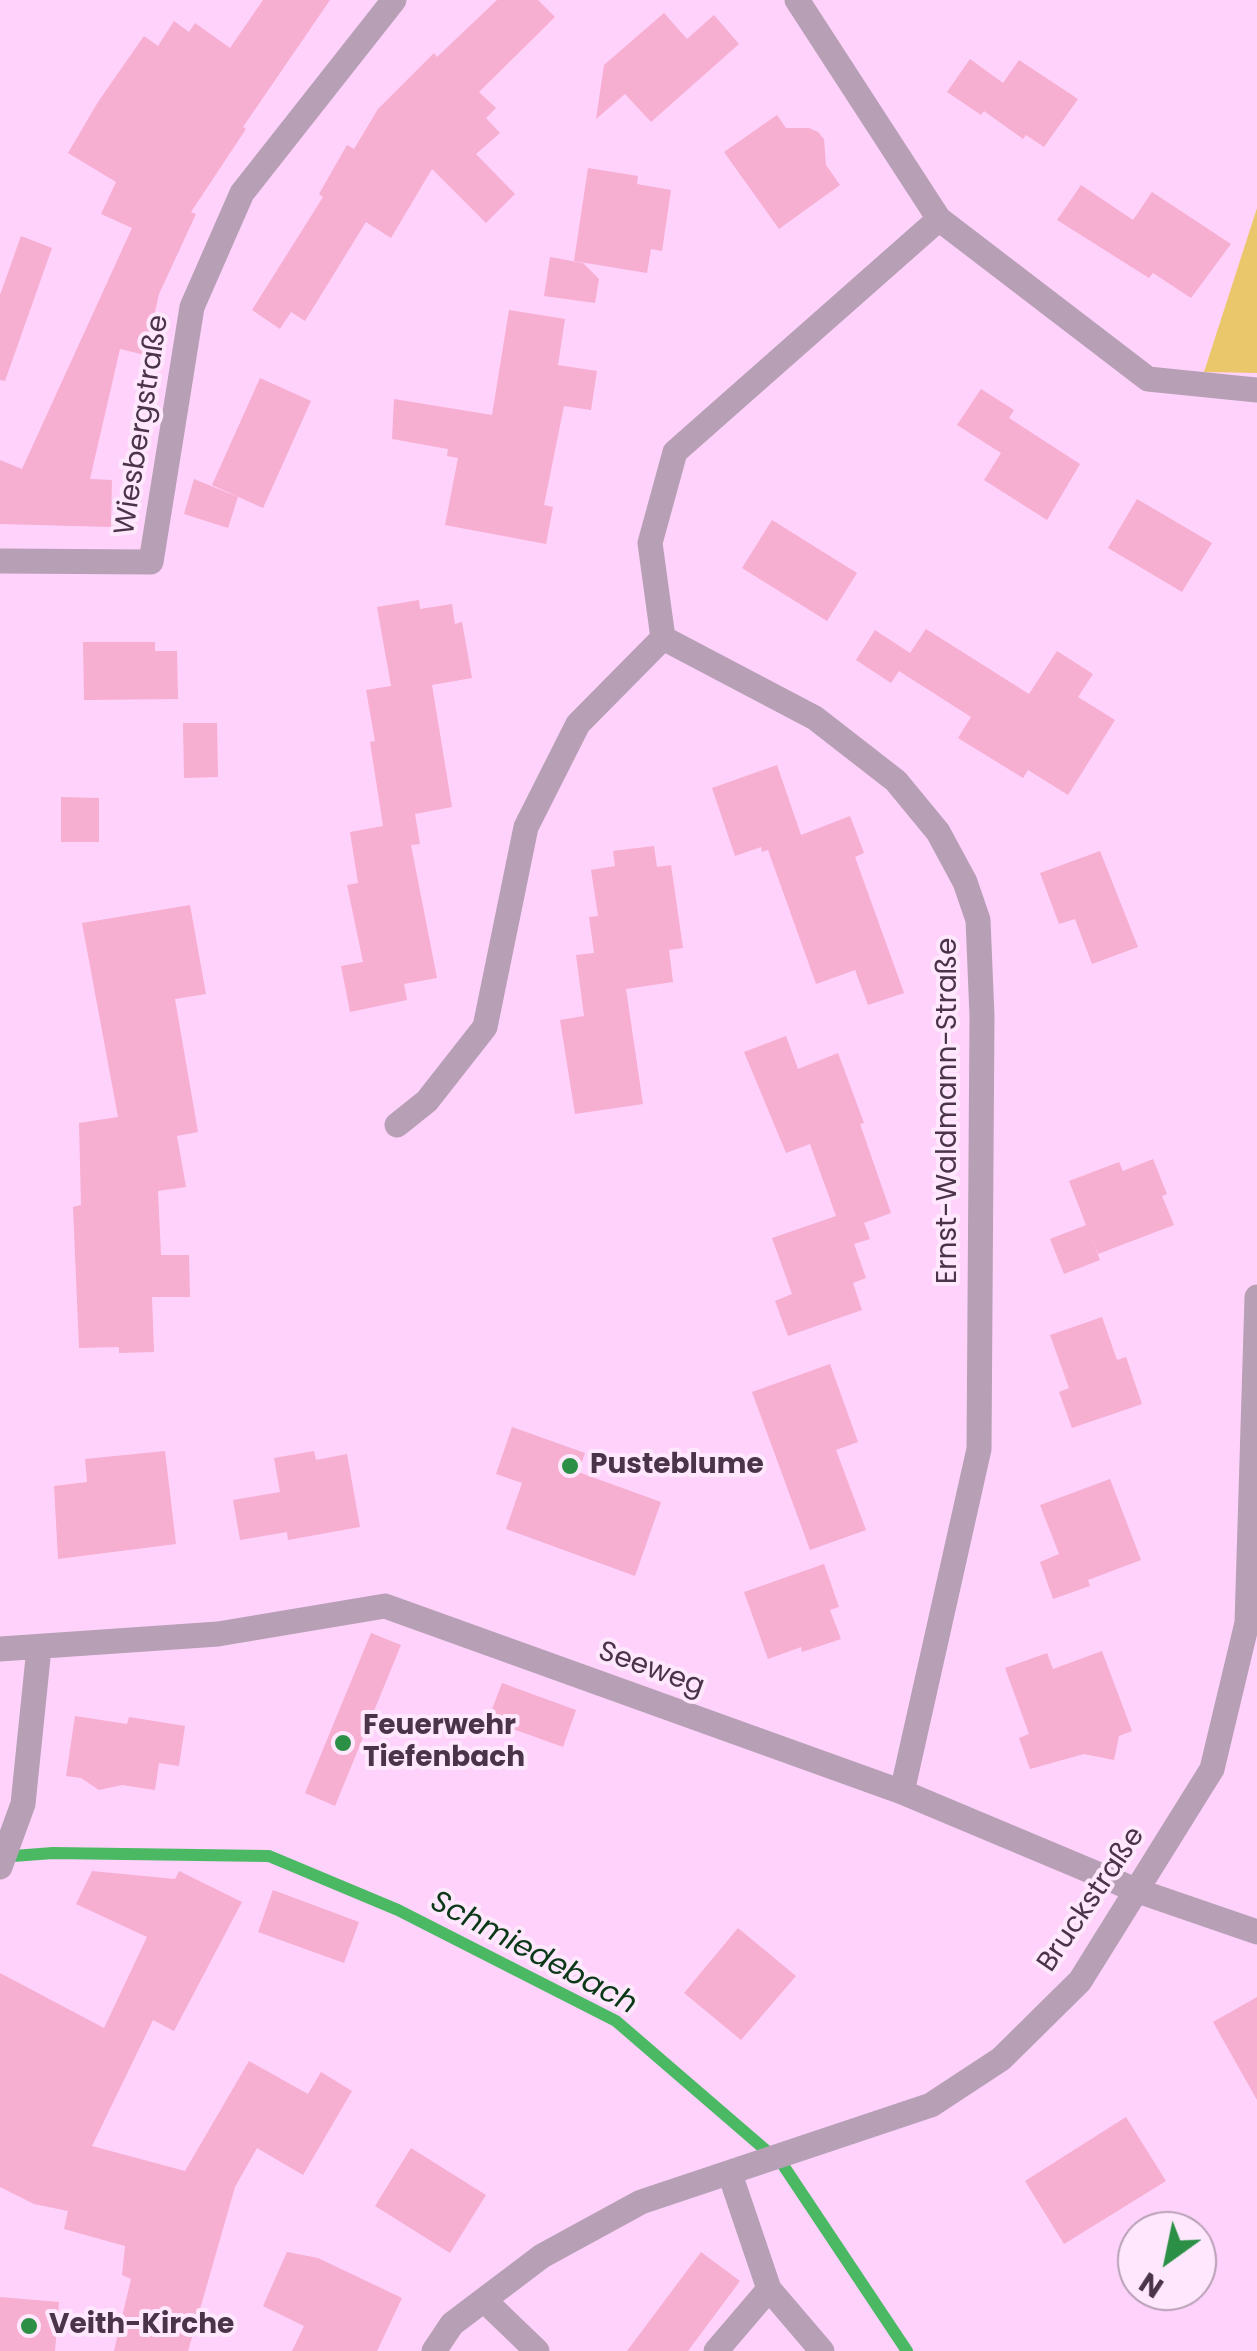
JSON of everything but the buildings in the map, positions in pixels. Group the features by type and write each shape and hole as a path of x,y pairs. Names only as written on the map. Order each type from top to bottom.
{"street":[{"name":"Wiesbergstraße","path":"0,561 151,562 192,307 242,193 394,0"},
{"path":"797,0 939,219 1148,378 1257,390"},
{"path":"396,1125 427,1101 486,1027 526,828 578,724 663,638 650,543 675,452 939,219"},
{"name":"Ernst-Waldmann-Straße","path":"663,638 815,718 896,781 938,832 965,882 978,920 982,1016 980,1450 902,1792"},
{"name":"Bruckstraße","path":"434,2351 452,2324 542,2256 641,2202 932,2106 1001,2059 1080,1981 1212,1769 1247,1623 1257,1297"},
{"name":"Seeweg","path":"0,1649 218,1634 385,1606 902,1792 1138,1891 1257,1932"},
{"path":"0,1867 23,1804 39,1648"},
{"path":"735,2172 769,2289 822,2351"},
{"path":"716,2351 769,2289"},
{"path":"484,2300 537,2351"}],"shaded area":[{"path":"1257,208 1257,373 1204,372"}],"waterway":[{"name":"Schmiedebach","path":"0,1857 53,1853 269,1856 398,1910 616,2021 783,2165 907,2351"}],"place":[{"name":"Pusteblume","path":"570,1466"},
{"name":"Feuerwehr Tiefenbach","path":"343,1743"},
{"name":"Veith-Kirche","path":"29,2326"}]}
